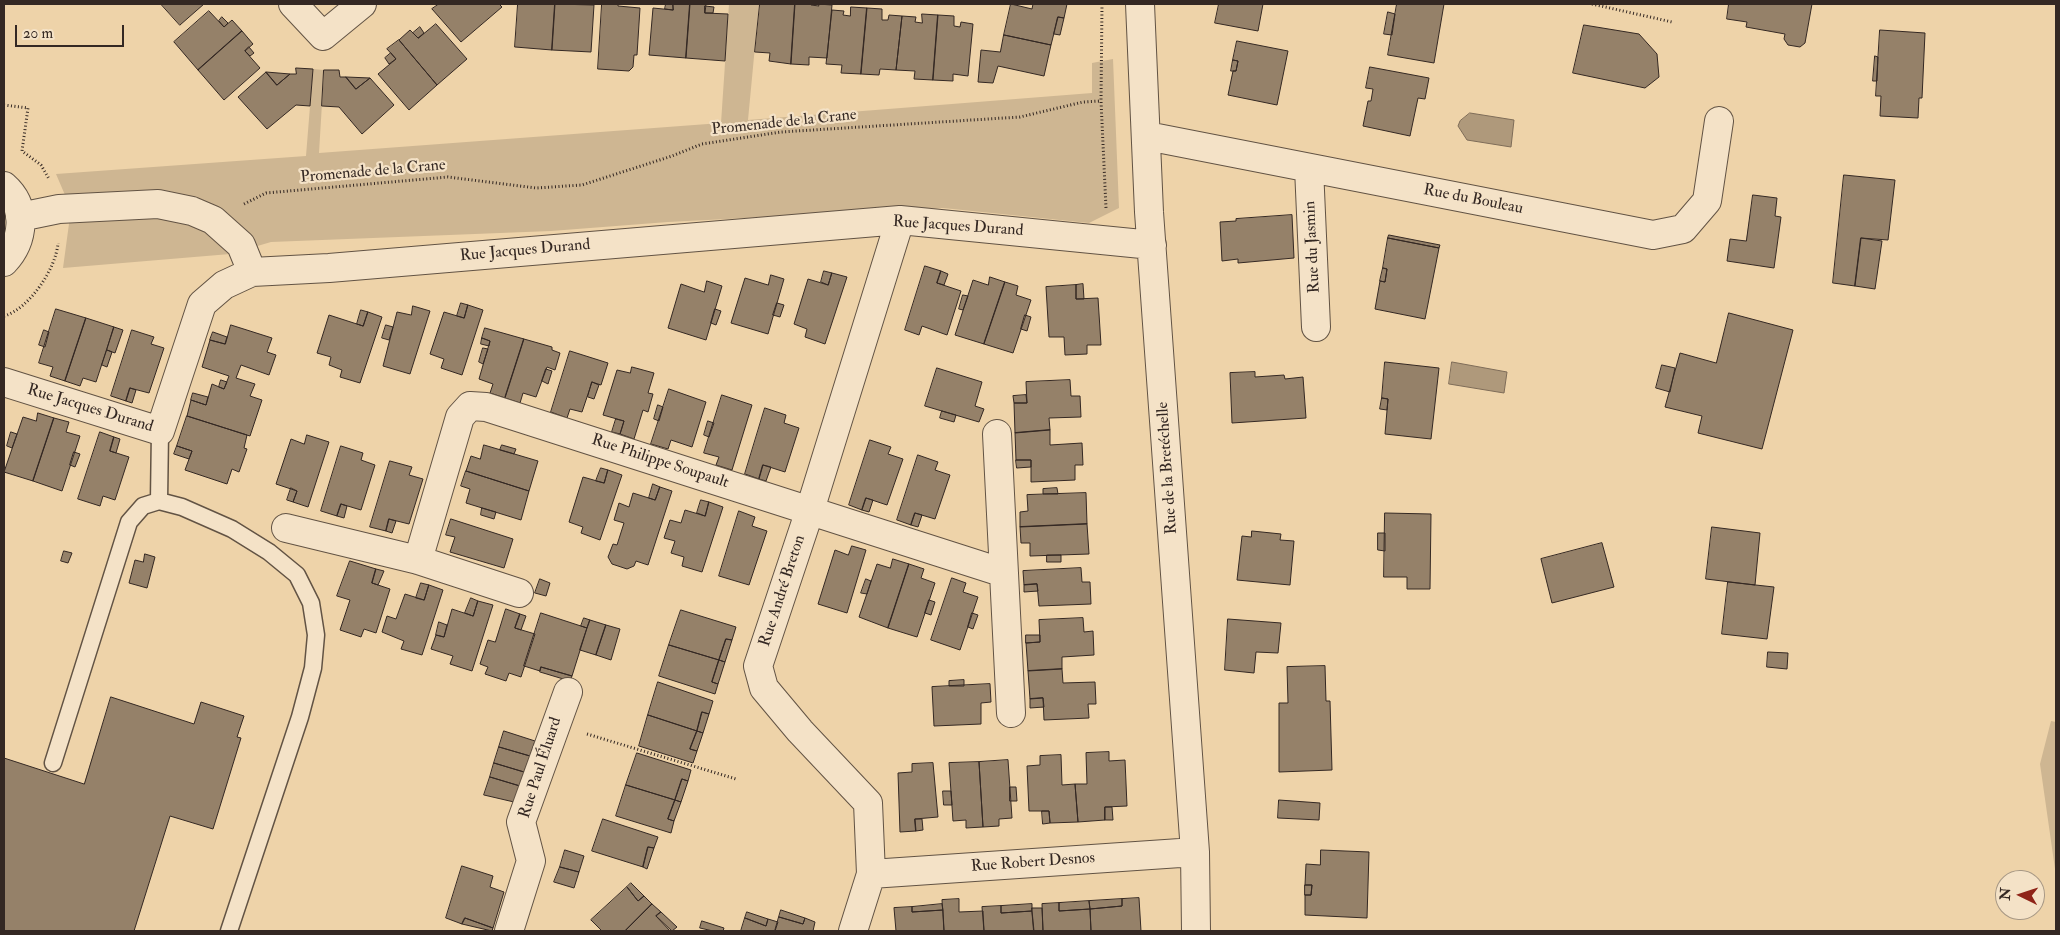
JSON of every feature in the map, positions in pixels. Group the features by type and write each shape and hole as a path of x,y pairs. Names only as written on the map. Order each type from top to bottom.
{"street":[{"path":"293,4 323,36 362,4"},
{"name":"Rue de la Bretéchelle","path":"1140,4 1149,212 1195,852 1196,931"},
{"name":"Rue du Bouleau","path":"1147,136 1652,235 1683,229 1707,201 1719,121"},
{"name":"Rue du Jasmin","path":"1309,168 1316,327"},
{"path":"4,186 18,206 20,217 19,237 14,252 4,262"},
{"path":"20,217 58,210 158,204 192,211 212,220 241,245 252,272"},
{"name":"Rue Jacques Durand","path":"4,382 160,431 202,304 224,285 252,272 329,268 900,220 1152,244"},
{"name":"Rue André Breton","path":"852,931 871,874 868,803 800,731 764,688 758,666 810,510 900,220"},
{"name":"Rue Philippe Soupault","path":"418,560 460,417 470,406 486,407 1004,573"},
{"path":"997,434 1011,713"},
{"path":"286,528 418,560 518,592"},
{"name":"Rue Paul Éluard","path":"509,931 531,861 521,822 568,692"},
{"name":"Rue Robert Desnos","path":"871,874 1195,852"}],"lane":[{"path":"159,501 160,431"},
{"path":"53,763 129,522 143,506 159,501 182,507 232,530 268,552 297,575 311,603 316,635 313,668 300,717 229,931"}],"path":[{"path":"1101,239 1106,211 1101,101 1102,4"},
{"path":"1592,4 1672,22"},
{"name":"Promenade de la Crane","path":"212,220 266,193 448,177 536,188 582,184 672,156 702,144 781,132 1020,117 1083,102 1101,101"},
{"path":"555,725 736,779"}],"shaded area":[{"path":"729,4 759,4 748,120 1092,93 1092,63 1113,59 1119,208 1089,223 943,208 668,222 551,231 271,242 230,254 63,268 71,209 56,174 306,156 313,69 324,70 319,153 721,123"},
{"path":"1470,113 1514,120 1511,147 1467,140 1458,126 1460,121"},
{"path":"1452,362 1507,372 1504,393 1449,384"},
{"path":"2051,721 2056,722 2056,876 2040,764"}],"building":[{"path":"161,4 204,4 180,25"},
{"path":"439,4 499,4 502,7 461,42 432,9"},
{"path":"518,4 555,4 552,50 515,47"},
{"path":"555,4 594,5 591,52 552,50"},
{"path":"602,4 618,4 618,6 640,8 637,55 634,55 633,67 629,71 598,69"},
{"path":"666,4 673,4 673,10 665,9"},
{"path":"673,4 690,4 686,58 649,55 653,8 673,10"},
{"path":"690,4 706,4 705,13 728,14 725,61 686,58"},
{"path":"760,4 795,4 791,64 769,61 770,53 755,52"},
{"path":"795,4 832,5 827,58 809,57 809,65 791,64"},
{"path":"1011,4 1032,9 1033,4 1067,4 1064,18 1058,17 1051,45 1004,35"},
{"path":"1219,4 1263,4 1258,31 1215,23"},
{"path":"1397,4 1444,4 1434,63 1388,55"},
{"path":"1729,4 1812,4 1805,43 1800,47 1788,45 1784,39 1785,34 1746,27 1747,22 1727,19"},
{"path":"705,6 714,7 713,13 705,13"},
{"path":"851,7 867,8 861,74 841,73 842,65 826,64 832,10 844,11 843,15 850,16"},
{"path":"867,8 882,9 882,20 888,20 889,15 902,16 896,70 880,69 879,75 861,74"},
{"path":"209,11 224,27 232,20 242,31 198,70 174,42"},
{"path":"1388,12 1395,14 1392,35 1384,34"},
{"path":"922,14 938,15 933,80 914,79 915,71 896,70 902,16 916,17 915,22 922,23"},
{"path":"938,15 954,16 954,26 960,27 961,22 973,24 968,76 953,74 953,81 933,80"},
{"path":"222,17 228,23 224,27 219,21"},
{"path":"1058,17 1064,18 1060,35 1054,34"},
{"path":"436,24 467,59 437,85 399,40 410,30 418,38"},
{"path":"1584,25 1639,34 1657,54 1659,77 1645,88 1573,73"},
{"path":"420,27 424,33 418,38 413,33"},
{"path":"1880,30 1925,33 1922,98 1919,98 1918,118 1880,116 1881,96 1876,96"},
{"path":"242,31 253,44 245,51 260,68 224,100 198,70"},
{"path":"1004,35 1051,45 1044,76 998,66 993,83 978,82 981,50 1000,52"},
{"path":"399,40 437,85 409,110 378,74 396,59 387,49"},
{"path":"1237,41 1288,51 1277,105 1228,95 1233,71 1236,71 1238,61 1233,60"},
{"path":"249,47 254,53 250,56 245,51"},
{"path":"391,53 396,59 389,64 385,58"},
{"path":"1875,56 1878,57 1877,81 1873,81"},
{"path":"1233,60 1238,61 1236,71 1231,71"},
{"path":"1370,67 1429,78 1425,99 1418,98 1410,136 1363,126 1368,101 1371,101 1373,89 1366,88"},
{"path":"296,68 313,69 310,106 296,105 267,129 238,97 266,72 277,85 290,74 296,74"},
{"path":"324,70 339,70 340,77 346,77 356,89 370,78 394,105 362,134 339,107 322,106"},
{"path":"266,72 290,74 277,85"},
{"path":"346,77 370,78 356,89"},
{"path":"1844,175 1895,180 1888,240 1861,238 1855,286 1833,283"},
{"path":"1753,195 1777,198 1775,216 1781,217 1774,268 1727,261 1730,239 1746,241"},
{"path":"1292,215 1294,258 1238,263 1238,259 1222,261 1220,222"},
{"path":"1389,235 1440,245 1439,248 1388,238"},
{"path":"1388,238 1439,248 1425,319 1375,309 1380,281 1385,282 1387,269 1383,268"},
{"path":"1861,238 1882,241 1875,289 1855,286"},
{"path":"925,266 941,271 937,283 961,291 947,335 922,326 919,335 905,330"},
{"path":"1383,268 1387,269 1385,282 1380,281"},
{"path":"824,271 832,273 828,285 821,282"},
{"path":"941,271 948,274 944,285 937,283"},
{"path":"832,273 847,277 825,344 805,337 807,329 794,324 808,279 828,285"},
{"path":"771,275 784,279 768,334 731,323 745,278 768,285"},
{"path":"990,277 1005,282 984,344 955,335 973,280 988,285"},
{"path":"707,281 722,286 706,340 668,328 681,284 704,292"},
{"path":"1005,282 1018,286 1016,295 1031,300 1013,353 984,344"},
{"path":"1083,284 1084,299 1076,299 1076,285"},
{"path":"1076,285 1076,299 1098,298 1101,345 1087,345 1087,354 1065,355 1064,337 1049,337 1046,287"},
{"path":"963,295 968,296 963,310 959,309"},
{"path":"461,303 468,305 464,318 457,316"},
{"path":"777,303 784,305 780,317 773,315"},
{"path":"468,305 483,310 462,375 441,368 444,359 430,354 444,312 464,318"},
{"path":"413,306 430,311 410,374 383,366 397,312 411,315"},
{"path":"56,309 86,318 65,381 50,376 53,367 39,363"},
{"path":"715,309 721,311 716,325 711,323"},
{"path":"361,310 368,312 363,326 357,324"},
{"path":"368,312 382,317 360,383 340,377 342,370 329,365 331,357 317,353 329,315 363,326"},
{"path":"1729,313 1793,330 1762,449 1698,433 1702,416 1665,407 1680,353 1716,363"},
{"path":"1025,315 1031,317 1027,331 1021,329"},
{"path":"86,318 114,327 96,382 83,378 80,386 65,381"},
{"path":"231,325 272,338 267,352 276,355 269,375 241,365 236,378 255,384 250,396 262,400 250,436 187,416 191,400 206,405 212,384 224,389 229,376 202,367 210,340 225,344"},
{"path":"386,325 393,327 389,340 382,338"},
{"path":"114,327 123,330 115,353 107,350"},
{"path":"485,328 524,339 505,398 490,393 493,384 479,379 490,341 482,338"},
{"path":"44,330 49,332 45,347 39,345"},
{"path":"132,330 154,337 151,344 164,348 149,393 130,388 126,401 111,396"},
{"path":"213,332 227,337 225,344 210,340"},
{"path":"482,338 490,341 489,346 481,344"},
{"path":"524,339 552,347 552,350 560,353 555,370 547,367 536,397 523,393 520,403 505,398"},
{"path":"483,348 488,349 483,364 479,362"},
{"path":"107,350 112,352 107,367 102,365"},
{"path":"570,351 608,363 601,385 592,382 582,412 570,409 567,418 551,412"},
{"path":"1385,362 1439,368 1431,439 1385,434 1388,399 1382,398"},
{"path":"1662,365 1675,368 1670,392 1656,388"},
{"path":"632,367 654,373 648,393 653,394 648,412 643,410 634,439 620,434 624,421 603,415 617,370 630,373"},
{"path":"937,368 982,382 975,406 984,409 979,422 925,406"},
{"path":"546,369 552,371 548,384 542,381"},
{"path":"1255,372 1255,377 1284,375 1285,379 1303,377 1306,418 1232,423 1230,373"},
{"path":"221,380 227,382 224,389 219,387"},
{"path":"1070,380 1071,396 1080,396 1081,417 1049,418 1050,430 1015,433 1014,403 1027,403 1026,382"},
{"path":"592,382 599,385 594,399 588,397"},
{"path":"130,388 136,390 132,403 126,401"},
{"path":"669,389 706,402 692,447 671,440 668,449 651,444"},
{"path":"193,393 208,397 206,405 191,400"},
{"path":"722,395 752,405 732,470 716,465 719,457 704,453"},
{"path":"1026,395 1027,403 1014,403 1013,396"},
{"path":"1382,398 1388,399 1387,410 1380,409"},
{"path":"658,405 663,407 659,421 654,419"},
{"path":"765,408 786,415 784,423 799,428 785,472 763,465 759,479 745,474"},
{"path":"942,411 956,415 954,422 940,418"},
{"path":"38,413 54,418 33,481 4,472 23,417 36,421"},
{"path":"187,416 247,435 244,448 247,449 239,472 232,469 227,484 185,470 192,451 177,446"},
{"path":"54,418 69,422 66,432 80,436 62,491 33,481"},
{"path":"616,419 624,421 620,434 612,432"},
{"path":"708,421 714,423 709,437 704,435"},
{"path":"1050,430 1050,445 1082,443 1083,465 1075,465 1075,480 1031,482 1031,460 1016,460 1015,433"},
{"path":"11,432 17,434 12,448 7,446"},
{"path":"100,432 114,437 110,451 129,457 115,500 103,496 100,506 78,499"},
{"path":"307,435 329,442 308,507 293,502 297,491 276,484 291,439 304,444"},
{"path":"114,437 120,439 116,453 110,451"},
{"path":"870,440 891,447 888,454 903,459 887,505 866,498 862,510 849,505"},
{"path":"484,445 538,461 529,491 466,471 471,456 480,459"},
{"path":"502,445 516,449 514,454 500,450"},
{"path":"177,446 192,451 189,459 174,454"},
{"path":"341,446 363,453 361,460 375,465 361,510 341,504 337,516 321,511"},
{"path":"74,452 80,454 75,467 70,465"},
{"path":"918,455 938,462 935,470 950,475 935,519 915,513 911,525 897,520"},
{"path":"1016,460 1031,460 1031,467 1017,468"},
{"path":"390,461 412,467 409,475 423,479 409,524 389,519 386,531 370,527"},
{"path":"763,465 771,467 766,481 759,479"},
{"path":"601,468 608,470 604,483 596,481"},
{"path":"608,470 622,475 600,540 581,533 583,527 569,522 583,477 604,483"},
{"path":"466,471 529,491 521,520 466,503 470,489 461,486"},
{"path":"653,484 660,487 655,500 649,498"},
{"path":"660,487 672,491 648,565 636,561 634,566 627,569 612,564 608,557 613,544 617,545 624,523 614,520 619,503 629,507 633,493 655,500"},
{"path":"291,488 297,491 293,502 287,500"},
{"path":"1057,488 1058,494 1043,494 1043,489"},
{"path":"1086,493 1087,524 1020,527 1020,512 1028,511 1027,495"},
{"path":"866,498 873,500 869,512 862,510"},
{"path":"701,500 709,502 705,516 697,513"},
{"path":"709,502 723,507 702,572 682,566 684,557 671,553 675,541 664,538 670,520 681,523 685,510 705,516"},
{"path":"341,504 347,506 344,518 337,516"},
{"path":"482,508 496,512 494,519 481,515"},
{"path":"739,511 755,517 752,526 767,531 749,585 719,576"},
{"path":"915,513 922,515 918,527 911,525"},
{"path":"1385,513 1431,514 1430,589 1407,589 1407,577 1384,577"},
{"path":"389,519 396,521 392,533 386,531"},
{"path":"451,519 513,539 504,568 450,552 455,537 446,535"},
{"path":"1087,524 1089,554 1030,556 1030,543 1021,543 1020,527"},
{"path":"1712,527 1760,533 1755,585 1706,579"},
{"path":"1252,531 1281,534 1280,540 1294,541 1290,585 1237,580 1242,536 1251,537"},
{"path":"1378,533 1385,533 1385,551 1378,550"},
{"path":"1602,543 1614,587 1552,603 1541,559"},
{"path":"852,546 866,550 847,613 818,604 835,550 848,555"},
{"path":"64,551 72,553 68,563 61,561"},
{"path":"145,554 155,557 147,588 129,583 135,560 143,562"},
{"path":"1047,555 1061,555 1061,562 1047,562"},
{"path":"893,559 909,564 888,628 859,617 877,564 890,568"},
{"path":"350,561 376,569 372,583 390,589 376,633 364,629 361,637 340,630 350,600 337,596"},
{"path":"909,564 924,569 921,578 935,583 917,637 888,628"},
{"path":"1081,568 1082,582 1090,582 1091,604 1039,606 1037,584 1024,585 1023,571"},
{"path":"376,569 384,571 378,585 372,583"},
{"path":"952,578 966,583 963,592 978,597 960,650 931,640"},
{"path":"540,579 550,583 546,596 535,593"},
{"path":"866,579 871,581 867,594 861,593"},
{"path":"1728,582 1774,587 1767,639 1722,634"},
{"path":"421,583 429,585 424,600 416,598"},
{"path":"1037,584 1038,591 1024,592 1024,585"},
{"path":"429,585 443,590 422,655 401,649 404,641 382,632 387,616 396,619 405,594 424,600"},
{"path":"471,598 478,601 473,616 465,613"},
{"path":"929,600 935,602 931,615 925,613"},
{"path":"478,601 493,605 472,671 450,664 453,656 431,649 436,635 444,637 452,609 473,616"},
{"path":"506,609 520,614 515,628 535,634 521,677 509,673 506,681 485,674 488,667 480,664 488,640 495,642"},
{"path":"681,610 736,627 732,640 726,639 719,660 669,645"},
{"path":"541,613 587,628 572,676 541,667 540,671 524,666"},
{"path":"972,613 978,615 973,629 968,627"},
{"path":"520,614 526,616 521,630 515,628"},
{"path":"584,618 590,620 587,628 581,626"},
{"path":"1083,618 1084,632 1093,631 1094,655 1062,657 1062,669 1028,671 1026,643 1040,642 1039,620"},
{"path":"1228,619 1281,623 1278,653 1256,652 1254,673 1225,670"},
{"path":"590,620 606,625 596,655 580,650"},
{"path":"439,622 447,625 444,637 436,635"},
{"path":"606,625 620,629 611,660 596,655"},
{"path":"1026,635 1040,635 1040,642 1026,643"},
{"path":"726,639 732,640 725,662 719,660"},
{"path":"669,645 719,660 712,682 718,684 715,694 659,676"},
{"path":"1768,652 1788,653 1787,669 1767,667"},
{"path":"719,660 725,662 718,684 712,682"},
{"path":"1325,666 1326,701 1330,701 1332,770 1279,772 1279,703 1288,703 1287,667"},
{"path":"541,667 572,676 570,681 540,672"},
{"path":"1062,669 1063,683 1095,682 1096,704 1088,704 1089,718 1044,720 1043,698 1030,699 1028,671"},
{"path":"964,680 964,686 949,686 949,681"},
{"path":"658,682 713,701 709,714 702,712 697,731 648,715"},
{"path":"990,684 991,702 981,703 981,724 934,726 932,687"},
{"path":"111,697 194,724 201,702 244,716 237,737 241,738 213,829 170,816 134,931 4,931 4,758 84,784"},
{"path":"1043,698 1044,707 1030,708 1030,699"},
{"path":"702,712 709,714 703,733 697,731"},
{"path":"648,715 697,731 690,749 697,751 693,763 639,746"},
{"path":"504,731 535,741 530,756 499,747"},
{"path":"697,731 703,733 697,751 690,749"},
{"path":"499,747 530,756 524,772 494,763"},
{"path":"1109,752 1109,761 1125,760 1127,806 1105,807 1105,820 1078,822 1075,784 1087,784 1086,753"},
{"path":"637,753 691,770 688,781 682,779 675,800 626,785"},
{"path":"1061,755 1062,785 1075,784 1078,822 1050,823 1049,811 1029,811 1027,766 1040,765 1040,756"},
{"path":"1008,760 1012,818 999,819 999,826 983,827 979,762"},
{"path":"979,762 983,827 966,828 966,820 953,821 949,763"},
{"path":"494,763 524,772 520,786 490,777"},
{"path":"933,763 938,817 915,819 916,831 900,832 898,773 912,772 912,764"},
{"path":"490,777 520,786 514,802 484,795"},
{"path":"682,779 688,781 681,802 675,800"},
{"path":"626,785 675,800 668,819 674,821 671,833 616,816"},
{"path":"1010,787 1016,787 1017,801 1010,801"},
{"path":"943,791 951,791 952,805 944,805"},
{"path":"675,800 681,802 674,821 668,819"},
{"path":"1279,800 1320,803 1319,820 1278,818"},
{"path":"1105,807 1112,807 1113,820 1105,820"},
{"path":"1042,811 1049,811 1050,823 1043,824"},
{"path":"603,819 658,837 654,848 648,847 643,867 592,851"},
{"path":"915,819 922,819 923,830 916,831"},
{"path":"648,847 654,848 647,869 643,867"},
{"path":"565,850 584,856 579,872 560,867"},
{"path":"1321,850 1369,852 1367,918 1305,915 1305,895 1311,895 1312,885 1305,885 1306,864 1320,865"},
{"path":"462,866 493,876 490,887 504,892 493,928 465,918 462,924 446,918"},
{"path":"560,867 579,872 574,888 554,882"},
{"path":"631,883 644,896 638,901 627,887"},
{"path":"1305,885 1312,885 1311,895 1305,895"},
{"path":"627,887 638,901 644,896 652,904 625,931 602,931 591,920"},
{"path":"1139,898 1141,931 1091,931 1090,909 1122,906 1122,899"},
{"path":"959,899 959,912 983,911 984,931 944,931 942,900"},
{"path":"1122,899 1122,906 1090,909 1089,901"},
{"path":"1089,901 1090,909 1059,911 1059,903"},
{"path":"1059,903 1059,911 1090,909 1091,931 1043,931 1042,904"},
{"path":"652,904 661,912 656,916 670,931 625,931"},
{"path":"942,904 943,910 912,912 912,907"},
{"path":"1032,904 1032,911 1001,913 1001,906"},
{"path":"1001,906 1001,913 1032,911 1034,931 984,931 982,907"},
{"path":"912,907 912,912 943,910 944,931 896,931 894,908"},
{"path":"1032,908 1042,908 1043,931 1034,931"},
{"path":"781,910 805,918 803,924 779,917"},
{"path":"661,912 677,927 672,931 656,916"},
{"path":"747,912 768,919 766,926 745,918"},
{"path":"779,917 803,924 805,918 815,922 813,931 775,931"},
{"path":"465,918 493,928 492,931 462,924"},
{"path":"745,918 766,926 768,919 778,922 775,931 741,931"},
{"path":"702,921 724,928 723,931 700,928"}]}
